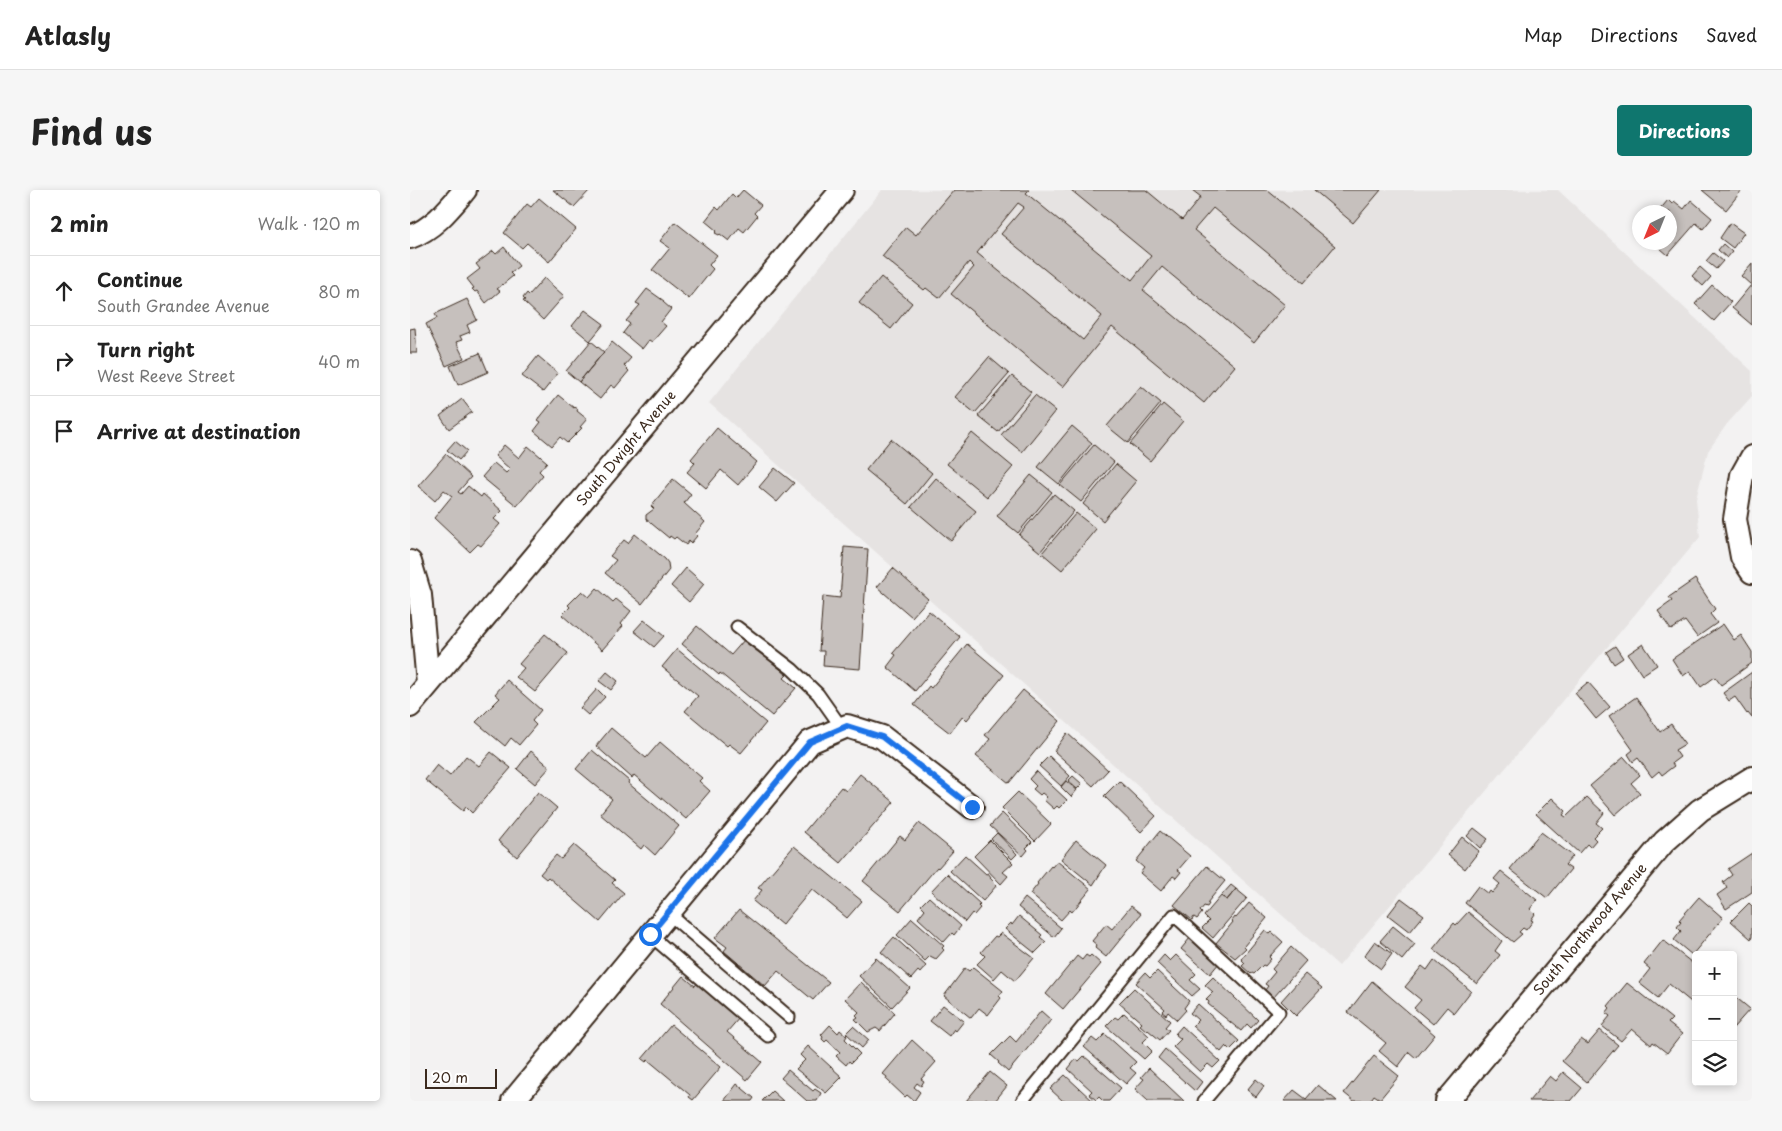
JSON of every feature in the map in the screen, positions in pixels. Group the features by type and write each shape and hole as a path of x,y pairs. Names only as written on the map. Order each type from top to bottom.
{"street":[{"path":"410,237 424,232 450,208 465,190"},
{"name":"South Dwight Avenue","path":"410,706 842,190"},
{"path":"1747,466 1735,519 1742,557 1752,572"},
{"path":"410,562 420,595 428,684"},
{"path":"512,1101 810,742 845,727 882,737 972,807"},
{"name":"South Northwood Avenue","path":"1447,1101 1664,842 1700,810 1752,778"}],"lane":[{"path":"738,626 792,669 818,694 845,727"},
{"path":"668,913 789,1017"},
{"path":"1022,1101 1174,915 1279,1012 1204,1101"},
{"path":"650,934 768,1036"}],"shaded area":[{"path":"882,190 1558,190 1752,371 1752,396 1727,424 1708,451 1696,499 1700,537 1339,966 709,403"}],"building":[{"path":"553,190 590,190 574,207"},
{"path":"743,190 761,205 754,213 757,216 744,232 739,228 729,241 720,234 715,233 717,231 705,221 716,207 719,210 732,194 736,198"},
{"path":"954,190 1029,190 1026,193 1132,280 1151,256 1071,190 1146,190 1182,220 1201,197 1192,190 1267,190 1335,246 1304,283 1213,208 1194,230 1285,305 1254,343 1162,267 1143,290 1235,366 1204,403 1112,327 1063,387 951,294 974,267 969,262 939,298 926,288 924,290 882,256 906,227 916,235","holes":["1018,203 1024,207 1001,234 1102,316 1083,340 977,253"]},
{"path":"1314,190 1381,190 1353,223"},
{"path":"1702,190 1742,190 1726,210"},
{"path":"539,198 576,229 549,262 527,243 522,248 504,233 527,204 531,207"},
{"path":"1668,200 1672,204 1674,201 1684,209 1691,200 1712,218 1703,229 1696,223 1677,245 1677,205 1664,205"},
{"path":"675,222 717,255 709,265 713,269 689,299 652,270 670,248 660,241"},
{"path":"1730,223 1744,233 1733,248 1720,238"},
{"path":"1723,244 1732,252 1727,258 1718,250"},
{"path":"504,247 519,266 510,273 513,276 497,289 500,291 486,303 477,291 475,292 472,289 474,288 467,279 480,269 476,264 493,251 496,254"},
{"path":"1662,250 1672,250 1668,255"},
{"path":"1713,253 1723,261 1716,269 1706,261"},
{"path":"1752,263 1752,325 1732,308 1751,285 1741,276"},
{"path":"1700,267 1711,277 1703,286 1692,276"},
{"path":"881,277 912,303 891,329 859,303"},
{"path":"544,278 564,296 543,320 523,301 525,300 523,298 527,293 529,295"},
{"path":"1712,285 1731,302 1714,321 1695,304"},
{"path":"647,289 664,301 671,309 661,322 666,326 652,342 649,340 642,349 623,333 630,324 626,321 640,305 636,303"},
{"path":"467,299 477,320 467,325 470,332 460,336 462,340 456,342 464,358 446,366 426,324 437,318 435,314"},
{"path":"585,310 604,324 590,341 572,326"},
{"path":"415,328 417,353 410,353 410,329"},
{"path":"591,341 604,352 579,382 566,371"},
{"path":"612,342 631,358 624,366 629,371 615,388 611,385 600,399 579,382"},
{"path":"480,353 488,372 458,385 450,366"},
{"path":"538,356 558,373 543,392 522,376"},
{"path":"989,357 1009,374 975,413 955,397"},
{"path":"1012,376 1031,392 998,432 978,416"},
{"path":"1141,386 1161,403 1128,443 1107,426"},
{"path":"558,395 578,409 577,411 587,419 580,427 582,428 567,443 560,437 552,446 534,431 541,422 538,420"},
{"path":"1035,395 1055,411 1022,452 1001,435"},
{"path":"462,399 472,412 449,429 440,416"},
{"path":"1163,404 1183,421 1150,461 1130,444"},
{"path":"1072,426 1092,443 1059,484 1038,467"},
{"path":"717,428 757,462 738,485 721,470 706,488 687,472 695,463 691,459"},
{"path":"972,433 1013,467 987,497 947,464"},
{"path":"891,439 932,473 907,504 866,470"},
{"path":"455,441 467,451 459,460 447,450"},
{"path":"504,445 519,458 528,446 547,462 539,471 543,475 517,506 482,477 494,463 506,473 510,469 495,456"},
{"path":"1094,445 1114,462 1081,502 1060,485"},
{"path":"446,454 471,477 458,492 461,494 468,486 481,497 483,494 502,511 494,519 500,524 481,546 478,544 470,552 434,518 452,496 444,490 435,501 418,486"},
{"path":"1116,464 1136,481 1103,521 1083,504"},
{"path":"775,468 794,483 777,502 759,487"},
{"path":"1031,475 1052,492 1018,533 997,516"},
{"path":"936,478 976,511 951,541 911,507"},
{"path":"673,479 691,494 684,503 705,522 695,534 697,536 691,543 689,541 686,545 676,537 674,539 670,536 669,538 646,519 646,515 654,509 651,506"},
{"path":"1054,494 1074,511 1040,552 1019,535"},
{"path":"1076,513 1096,529 1062,570 1042,553"},
{"path":"635,534 665,559 669,570 642,604 605,573 616,560 610,556 624,540 628,543"},
{"path":"844,547 868,549 860,669 823,666 824,651 819,651 823,596 840,598"},
{"path":"686,568 704,584 689,602 671,586"},
{"path":"893,568 928,599 912,617 877,587"},
{"path":"1695,579 1715,609 1710,614 1717,623 1697,637 1685,621 1671,630 1658,611 1672,601 1669,597"},
{"path":"597,588 613,602 616,599 631,611 621,624 623,626 602,650 562,615 570,607 568,605 582,591 589,597"},
{"path":"929,611 960,637 915,691 887,667 896,655 893,653"},
{"path":"644,620 664,636 654,647 634,631"},
{"path":"1723,624 1734,640 1741,635 1752,652 1752,663 1721,685 1715,677 1701,687 1690,671 1683,676 1672,659"},
{"path":"697,626 731,655 745,639 787,675 784,678 796,688 772,716 682,644"},
{"path":"545,634 568,653 535,692 516,677 524,668 519,664"},
{"path":"967,644 1004,675 967,720 963,716 950,733 914,705 929,686 931,688"},
{"path":"1643,644 1657,665 1642,675 1628,654"},
{"path":"1615,646 1623,658 1614,664 1606,652"},
{"path":"677,649 766,723 741,753 729,744 727,746 685,711 698,696 662,667"},
{"path":"607,672 618,681 611,690 599,681"},
{"path":"1752,672 1752,718 1735,697 1729,701 1723,693"},
{"path":"507,680 541,710 532,721 536,725 519,745 511,738 505,746 476,722 500,698 495,694"},
{"path":"1588,682 1610,707 1596,719 1575,693"},
{"path":"597,689 605,697 588,715 580,708"},
{"path":"1023,690 1060,721 1009,783 976,756 990,739 985,735"},
{"path":"1636,697 1660,732 1671,724 1685,744 1675,750 1680,757 1672,763 1674,766 1662,775 1659,771 1652,777 1638,758 1633,762 1628,754 1633,750 1609,716"},
{"path":"611,728 646,758 660,742 702,778 699,781 710,791 686,819 634,775 632,778 596,746"},
{"path":"1067,733 1108,770 1093,786 1054,751"},
{"path":"592,750 679,826 655,855 644,845 641,849 600,814 612,799 576,769"},
{"path":"531,751 550,767 535,784 517,769"},
{"path":"491,752 511,768 472,813 466,807 463,811 425,780 437,765 450,776 466,756 479,766"},
{"path":"1049,756 1070,776 1061,786 1039,766"},
{"path":"1624,757 1640,775 1631,783 1640,793 1615,815 1590,786"},
{"path":"1036,771 1067,800 1059,808 1057,806 1054,809 1044,800 1047,797 1042,793 1040,795 1033,789 1036,786 1029,779"},
{"path":"860,774 894,802 841,863 804,832 841,787 846,791"},
{"path":"1073,776 1082,784 1077,789 1068,781"},
{"path":"1066,781 1077,790 1071,797 1061,787"},
{"path":"1119,781 1156,816 1141,832 1104,796"},
{"path":"538,792 557,808 517,857 498,841"},
{"path":"1018,792 1051,824 1035,841 1002,808"},
{"path":"1587,797 1604,813 1596,823 1602,828 1593,837 1596,840 1590,847 1587,844 1579,853 1536,814 1552,798 1566,811 1563,815 1566,817"},
{"path":"1002,813 1032,842 1026,848 1028,850 1023,856 990,826"},
{"path":"919,823 953,851 900,911 863,881 900,836 905,840"},
{"path":"1474,828 1488,839 1480,848 1467,836"},
{"path":"1160,831 1190,856 1178,870 1181,872 1176,878 1173,876 1161,891 1140,873 1144,868 1136,861"},
{"path":"1541,832 1573,856 1565,865 1571,869 1547,898 1510,869"},
{"path":"997,833 1017,854 1012,859 991,839"},
{"path":"1462,837 1479,851 1465,869 1448,855"},
{"path":"990,840 1013,863 1003,872 1008,876 1001,884 974,856"},
{"path":"1076,840 1106,865 1093,885 1061,859"},
{"path":"574,845 615,880 612,883 624,893 600,922 548,877 546,879 540,874 556,855 561,859"},
{"path":"794,846 862,901 847,918 812,889 782,925 753,901 762,890 758,888"},
{"path":"1752,853 1752,892 1726,909 1717,895 1727,888 1723,882 1732,875 1728,869"},
{"path":"965,855 986,874 988,873 997,885 983,901 950,871"},
{"path":"1057,861 1091,889 1072,912 1070,910 1061,920 1030,894 1037,883"},
{"path":"1207,866 1225,881 1207,903 1209,904 1207,907 1204,906 1200,911 1202,913 1197,919 1194,917 1192,920 1174,905"},
{"path":"1501,871 1537,900 1530,909 1535,914 1531,920 1533,921 1526,930 1523,928 1519,932 1522,934 1513,942 1465,903 1478,886 1488,894 1490,891 1492,893 1500,884 1494,879"},
{"path":"947,874 980,904 978,906 980,908 974,915 972,913 965,922 931,891"},
{"path":"1231,885 1236,889 1227,900 1221,896"},
{"path":"1236,889 1247,898 1213,938 1202,928 1209,921 1204,916 1221,896 1227,900"},
{"path":"929,897 961,926 954,935 952,933 944,942 918,918 925,909 921,905"},
{"path":"1699,897 1723,918 1695,951 1692,951 1692,955 1674,940 1681,931 1677,927 1681,922 1679,920"},
{"path":"1025,898 1061,928 1054,937 1018,907"},
{"path":"1401,898 1424,915 1410,932 1388,915"},
{"path":"1249,903 1267,918 1244,946 1246,948 1235,958 1216,943 1235,917"},
{"path":"1749,903 1752,906 1751,939 1731,921"},
{"path":"1131,906 1141,914 1106,957 1095,948 1097,945 1092,941 1106,924 1112,929"},
{"path":"739,910 829,982 813,1000 778,971 765,986 724,951 727,947 715,938"},
{"path":"1468,912 1502,941 1495,951 1500,955 1477,984 1433,949 1454,923 1456,925"},
{"path":"1019,916 1042,935 1040,937 1046,942 1035,953 1005,929 1011,923 1012,925"},
{"path":"912,918 944,946 942,948 944,950 936,959 930,956 925,961 897,935"},
{"path":"1393,926 1415,944 1402,960 1380,941"},
{"path":"1265,930 1270,934 1272,932 1283,942 1269,957 1271,959 1265,966 1263,965 1254,974 1251,974 1242,966 1245,963 1241,959"},
{"path":"1001,933 1034,958 1015,981 1002,970 994,979 977,964 985,956 981,952 995,936 997,937"},
{"path":"894,937 926,966 911,979 881,952"},
{"path":"1190,938 1219,963 1210,974 1181,949"},
{"path":"1663,940 1692,963 1692,1003 1669,984 1658,998 1639,983 1650,969 1644,964"},
{"path":"1375,941 1392,954 1381,969 1364,956"},
{"path":"1291,947 1306,961 1273,998 1265,990 1268,986 1265,984 1275,972 1272,969"},
{"path":"1086,955 1089,957 1091,955 1101,964 1063,1009 1046,994 1077,956 1082,960"},
{"path":"1164,955 1170,961 1176,955 1196,974 1190,980 1200,989 1192,996 1157,963"},
{"path":"876,958 910,988 892,1007 859,976"},
{"path":"1434,960 1471,991 1454,1013 1447,1007 1433,1024 1414,1008 1421,1000 1405,987 1422,966 1427,970"},
{"path":"973,967 1003,991 999,996 1001,998 988,1015 979,1008 971,1018 944,996 965,968 969,971"},
{"path":"1157,971 1189,1001 1184,1008 1186,1010 1177,1020 1168,1012 1166,1015 1162,1012 1165,1009 1136,983 1145,973 1150,978"},
{"path":"1305,974 1322,988 1296,1016 1281,1001"},
{"path":"683,976 695,986 698,982 740,1017 727,1032 762,1062 747,1080 660,1004"},
{"path":"1213,977 1258,1020 1251,1028 1247,1024 1241,1031 1208,1004 1209,1002 1206,999 1213,992 1205,985"},
{"path":"1372,981 1435,1035 1416,1058 1409,1052 1398,1067 1379,1051 1386,1043 1348,1012"},
{"path":"861,982 895,1013 880,1031 876,1028 868,1032 855,1019 858,1017 856,1015 859,1012 845,999"},
{"path":"1627,983 1672,1019 1668,1023 1682,1034 1667,1053 1653,1042 1651,1045 1632,1029 1621,1041 1602,1026 1610,1016 1606,1013 1610,1008 1608,1006"},
{"path":"1134,988 1170,1021 1165,1027 1169,1030 1160,1040 1140,1025 1142,1023 1119,1003"},
{"path":"1737,998 1750,1009 1737,1024"},
{"path":"1198,1004 1239,1041 1230,1050 1226,1046 1221,1052 1192,1026 1198,1020 1190,1013"},
{"path":"943,1005 964,1021 949,1036 930,1021"},
{"path":"1041,1011 1051,1020 1008,1072 991,1055 1010,1036 1016,1042"},
{"path":"1124,1013 1149,1036 1143,1042 1152,1051 1144,1059 1106,1026 1115,1017 1118,1019"},
{"path":"671,1025 721,1067 693,1100 689,1097 690,1095 648,1060 646,1062 642,1059"},
{"path":"830,1025 838,1033 840,1030 847,1036 845,1039 860,1054 851,1063 849,1061 846,1065 836,1056 840,1052 827,1040 825,1042 822,1039 821,1035"},
{"path":"853,1026 869,1040 862,1048 846,1033"},
{"path":"1182,1026 1220,1061 1213,1068 1208,1064 1200,1072 1173,1047 1181,1039 1175,1034"},
{"path":"1600,1030 1618,1045 1587,1082 1562,1061 1581,1039 1588,1044"},
{"path":"1105,1034 1136,1062 1130,1068 1136,1073 1126,1084 1084,1047 1092,1038 1097,1042"},
{"path":"912,1040 936,1062 921,1079 924,1081 921,1086 917,1083 914,1087 920,1092 914,1101 907,1095 905,1097 883,1074"},
{"path":"808,1046 842,1077 826,1093 796,1069 805,1060 800,1055"},
{"path":"1165,1049 1202,1082 1195,1091 1158,1058"},
{"path":"1084,1056 1121,1088 1109,1101 1103,1101 1099,1097 1096,1100 1089,1094 1092,1091 1068,1069 1076,1059 1079,1061"},
{"path":"1374,1056 1399,1076 1380,1099 1374,1095 1370,1101 1354,1101 1344,1093"},
{"path":"1149,1068 1184,1101 1148,1101 1135,1089 1144,1079 1141,1077"},
{"path":"788,1070 813,1091 815,1089 821,1093 817,1101 807,1101 781,1078"},
{"path":"990,1072 1007,1086 995,1101 990,1101 986,1098 983,1101 966,1101"},
{"path":"1563,1072 1582,1088 1571,1101 1529,1101 1550,1076 1556,1081"},
{"path":"1065,1075 1093,1101 1063,1101 1050,1089"},
{"path":"1256,1079 1264,1086 1256,1097 1247,1090"},
{"path":"737,1084 754,1098 752,1101 724,1101"},
{"path":"1318,1085 1337,1101 1284,1101 1294,1090 1306,1099"},
{"path":"772,1091 783,1101 762,1101"}],"route":[{"path":"650,934 810,742 847,726 882,737 972,807"}]}
